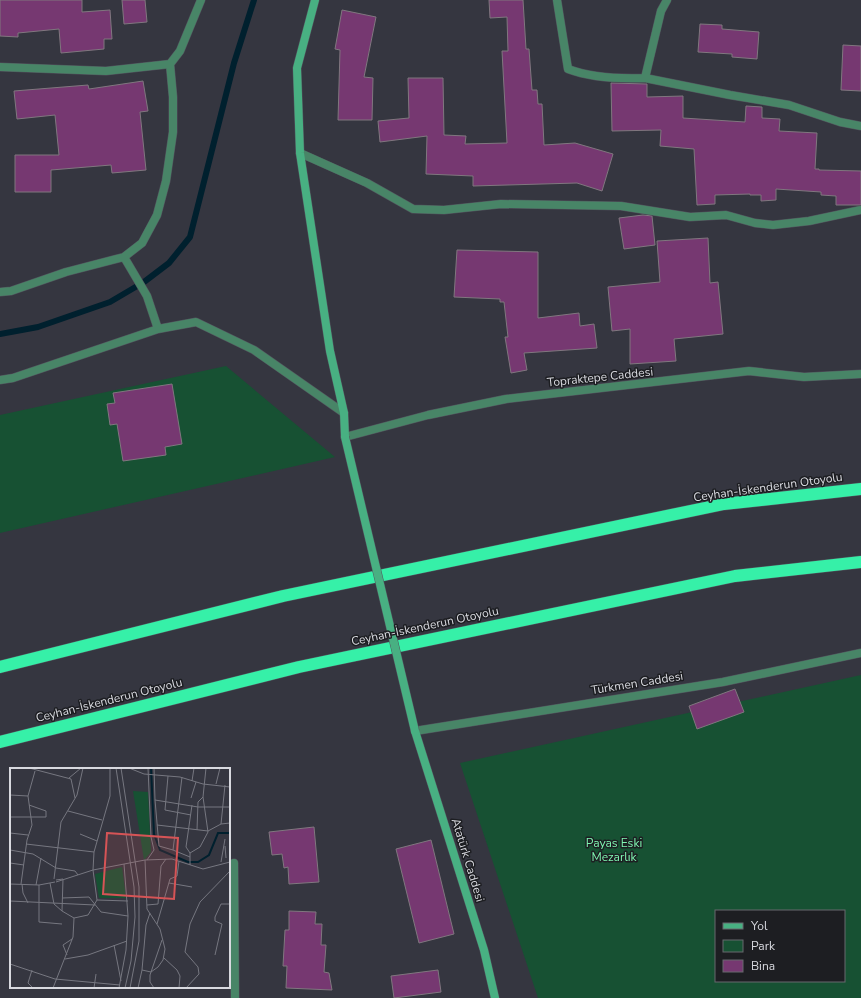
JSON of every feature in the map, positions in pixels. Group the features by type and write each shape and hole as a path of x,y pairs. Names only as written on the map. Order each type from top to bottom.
{"highway":[{"name":"Ceyhan-İskenderun Otoyolu","path":"0,667 283,596 724,504 861,489"},
{"name":"Ceyhan-İskenderun Otoyolu","path":"0,742 298,667 735,576 861,562"}],"street":[{"path":"0,292 11,291 66,272 124,257 142,243 157,216 166,181 173,132 173,97 170,64 180,51 201,0"},
{"name":"Atatürk Caddesi","path":"315,0 297,68 300,153 330,350 344,413 345,437 415,731 484,950 495,998"},
{"path":"557,0 568,69 584,75 645,78 730,96 789,105 840,122 861,126"},
{"path":"645,78 661,11 667,0"},
{"path":"0,66 106,71 170,64"},
{"path":"300,153 367,183 413,209 444,210 501,204 621,206 690,217 726,215 755,223 773,225 809,221 861,210"},
{"path":"124,257 147,296 158,329"},
{"path":"0,380 13,378 158,329 196,322 254,350 344,413"},
{"name":"Topraktepe Caddesi","path":"345,437 428,415 506,400 749,371 804,377 861,374"},
{"name":"Türkmen Caddesi","path":"415,731 724,682 861,653"},
{"path":"234,863 235,998"}],"green space":[{"path":"226,366 335,457 0,533 0,415"},
{"name":"Payas Eski Mezarlık","path":"861,675 861,998 538,998 460,763"}],"building":[{"path":"0,0 82,0 82,12 110,10 112,39 104,39 104,49 61,53 59,29 18,33 18,37 0,36"},
{"path":"122,0 145,0 147,22 124,24"},
{"path":"489,0 523,0 526,49 529,49 532,90 537,90 538,104 542,104 544,145 575,143 613,154 602,191 577,183 473,186 473,176 426,174 427,136 380,142 378,121 409,118 408,78 443,78 444,135 466,136 465,144 507,143 502,51 508,51 507,17 490,18"},
{"path":"342,10 376,17 364,77 373,78 372,120 338,120 340,50 335,49"},
{"path":"700,24 722,25 722,29 759,32 757,59 732,57 732,54 698,52"},
{"path":"843,45 861,46 861,91 841,90"},
{"path":"143,81 148,111 140,112 146,170 112,173 111,165 51,170 51,192 15,192 15,155 59,155 55,115 17,119 14,91 88,85 89,89"},
{"path":"611,83 647,84 647,97 683,96 683,118 745,122 746,106 762,107 762,118 780,119 779,131 817,133 815,169 861,171 861,205 836,205 836,196 821,195 821,192 776,189 776,200 761,201 761,195 750,194 715,195 715,204 697,205 694,149 660,146 661,130 612,131"},
{"path":"643,215 652,216 655,245 624,249 619,218"},
{"path":"708,238 710,283 718,282 723,334 674,339 676,361 630,364 630,329 612,331 608,287 660,282 657,241"},
{"path":"457,250 538,252 538,318 579,313 580,326 594,324 597,348 524,353 527,370 511,373 505,337 508,337 504,302 500,302 500,299 454,297"},
{"path":"172,384 182,444 165,447 166,455 123,461 117,424 110,425 107,404 115,403 113,393"},
{"path":"735,689 744,712 697,729 689,706"},
{"path":"314,827 319,882 289,884 288,867 284,868 282,854 272,855 269,832"},
{"path":"431,840 454,934 419,943 396,849"},
{"path":"289,911 316,912 315,924 322,924 321,945 326,945 324,972 329,973 332,990 286,988 287,966 283,966 285,930 289,930"},
{"path":"438,970 441,992 394,998 391,976"}],"waterway":[{"path":"0,334 38,327 110,302 144,282 169,263 190,237 234,63 254,0"}]}
